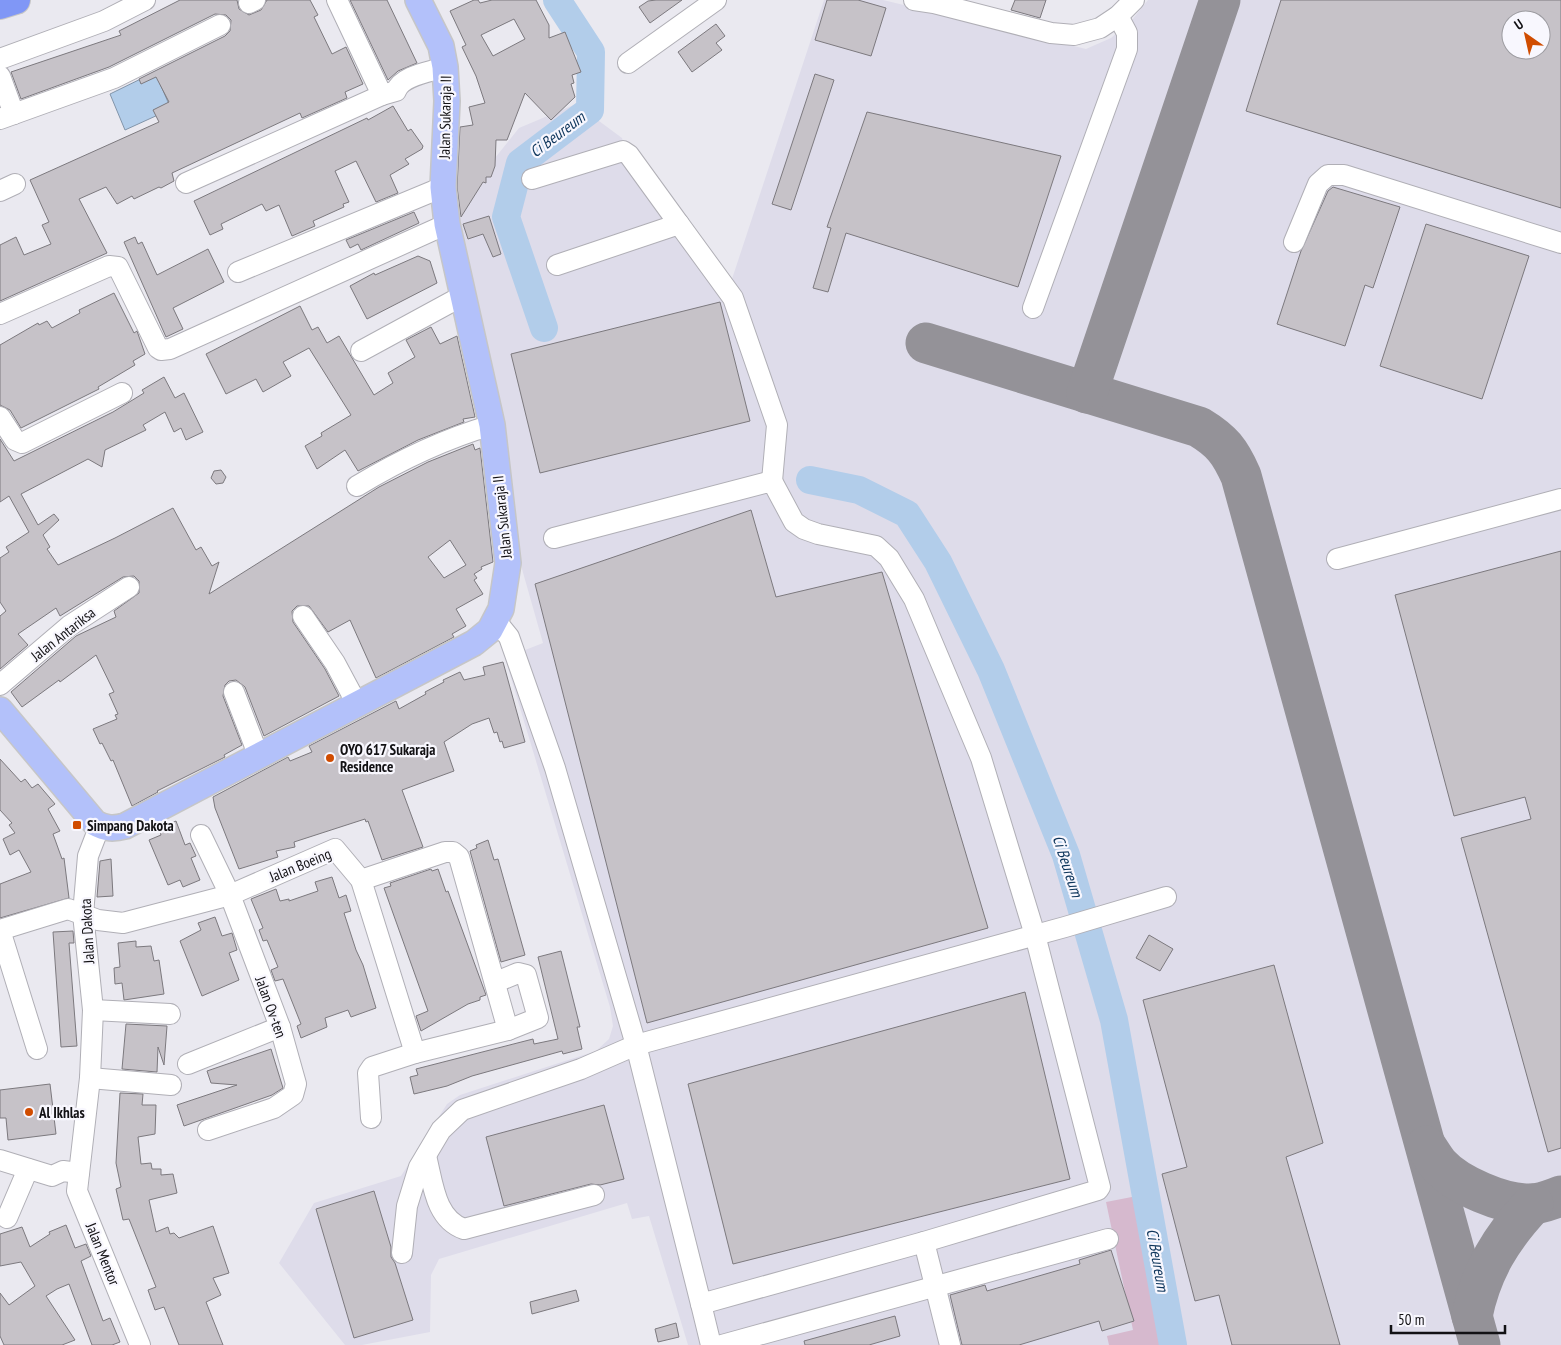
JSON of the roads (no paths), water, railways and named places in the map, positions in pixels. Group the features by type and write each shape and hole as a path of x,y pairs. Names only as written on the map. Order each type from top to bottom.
{"highway":[{"path":"0,5 16,0"}],"main road":[{"name":"Jalan Sukaraja II","path":"100,826 115,828 125,826 358,706 474,643 490,630 501,609 508,564 492,425 447,224 443,187 447,101 437,70 441,46 418,0"},
{"path":"0,710 87,815 100,826"}],"street":[{"path":"0,58 104,22 145,0"},
{"path":"337,0 389,93"},
{"path":"628,63 716,0"},
{"path":"914,0 935,1 1051,32 1074,35 1100,28 1118,16 1134,0"},
{"path":"1034,308 1127,49 1127,33 1118,16"},
{"path":"0,76 7,116 114,78 220,25"},
{"path":"186,183 389,93 402,96 428,81 437,70"},
{"path":"532,179 623,151 629,155 733,298 776,425 772,481 794,522 804,529 818,534 876,546 889,558 914,599 981,758 1035,935 1100,1187 1095,1193 701,1304"},
{"path":"1294,242 1318,184 1328,175 1344,175 1561,243"},
{"path":"238,272 443,187"},
{"path":"0,314 109,266 118,266 158,348 161,350 170,349 447,224"},
{"path":"557,265 678,224"},
{"path":"361,351 464,296"},
{"path":"0,416 15,440 22,443 122,393"},
{"path":"358,486 435,444 457,435 492,425"},
{"path":"554,538 772,481"},
{"path":"1336,560 1561,499"},
{"name":"Jalan Antariksa","path":"0,685 69,626 129,587"},
{"path":"303,616 335,663 358,706"},
{"path":"496,621 509,637 555,768 636,1045 711,1345"},
{"path":"234,692 260,757"},
{"name":"Jalan Dakota","path":"78,1182 90,1078 93,1010 83,914 88,856 100,826"},
{"name":"Jalan Ov-ten","path":"202,835 230,895 280,1027 296,1084 293,1095 274,1108 208,1130"},
{"name":"Jalan Boeing","path":"0,930 68,908 104,921 123,923 230,895 336,849 361,880 415,1053"},
{"path":"361,880 445,852 453,852 459,857 496,982 508,1030"},
{"path":"402,1253 407,1206 420,1167 441,1130 462,1110 581,1069 636,1045 1159,900"},
{"path":"0,930 37,1049"},
{"path":"371,1118 368,1073 378,1065 415,1053 508,1030 538,1018 526,975 523,972 496,982"},
{"path":"93,1010 170,1014"},
{"path":"188,1064 280,1027"},
{"path":"90,1078 171,1085"},
{"path":"426,1156 441,1212 451,1225 464,1229 594,1195"},
{"path":"0,1160 52,1176 63,1171 78,1182"},
{"path":"8,1218 28,1169"},
{"name":"Jalan Mentor","path":"78,1182 140,1345"},
{"path":"722,1345 1108,1240"},
{"path":"924,1242 950,1345"}],"water":[{"path":"155,72 171,109 125,130 110,94"}],"waterway":[{"name":"Ci Beureum","path":"544,328 506,217 520,163 590,110 591,52 557,0"},
{"name":"Ci Beureum","path":"810,480 859,490 907,514 938,562 991,670 1066,855 1114,1020 1173,1345"}],"place":[{"name":"OYO 617 Sukaraja Residence","path":"330,758"},
{"name":"Simpang Dakota","path":"77,825"},
{"name":"Al Ikhlas","path":"29,1112"}]}
